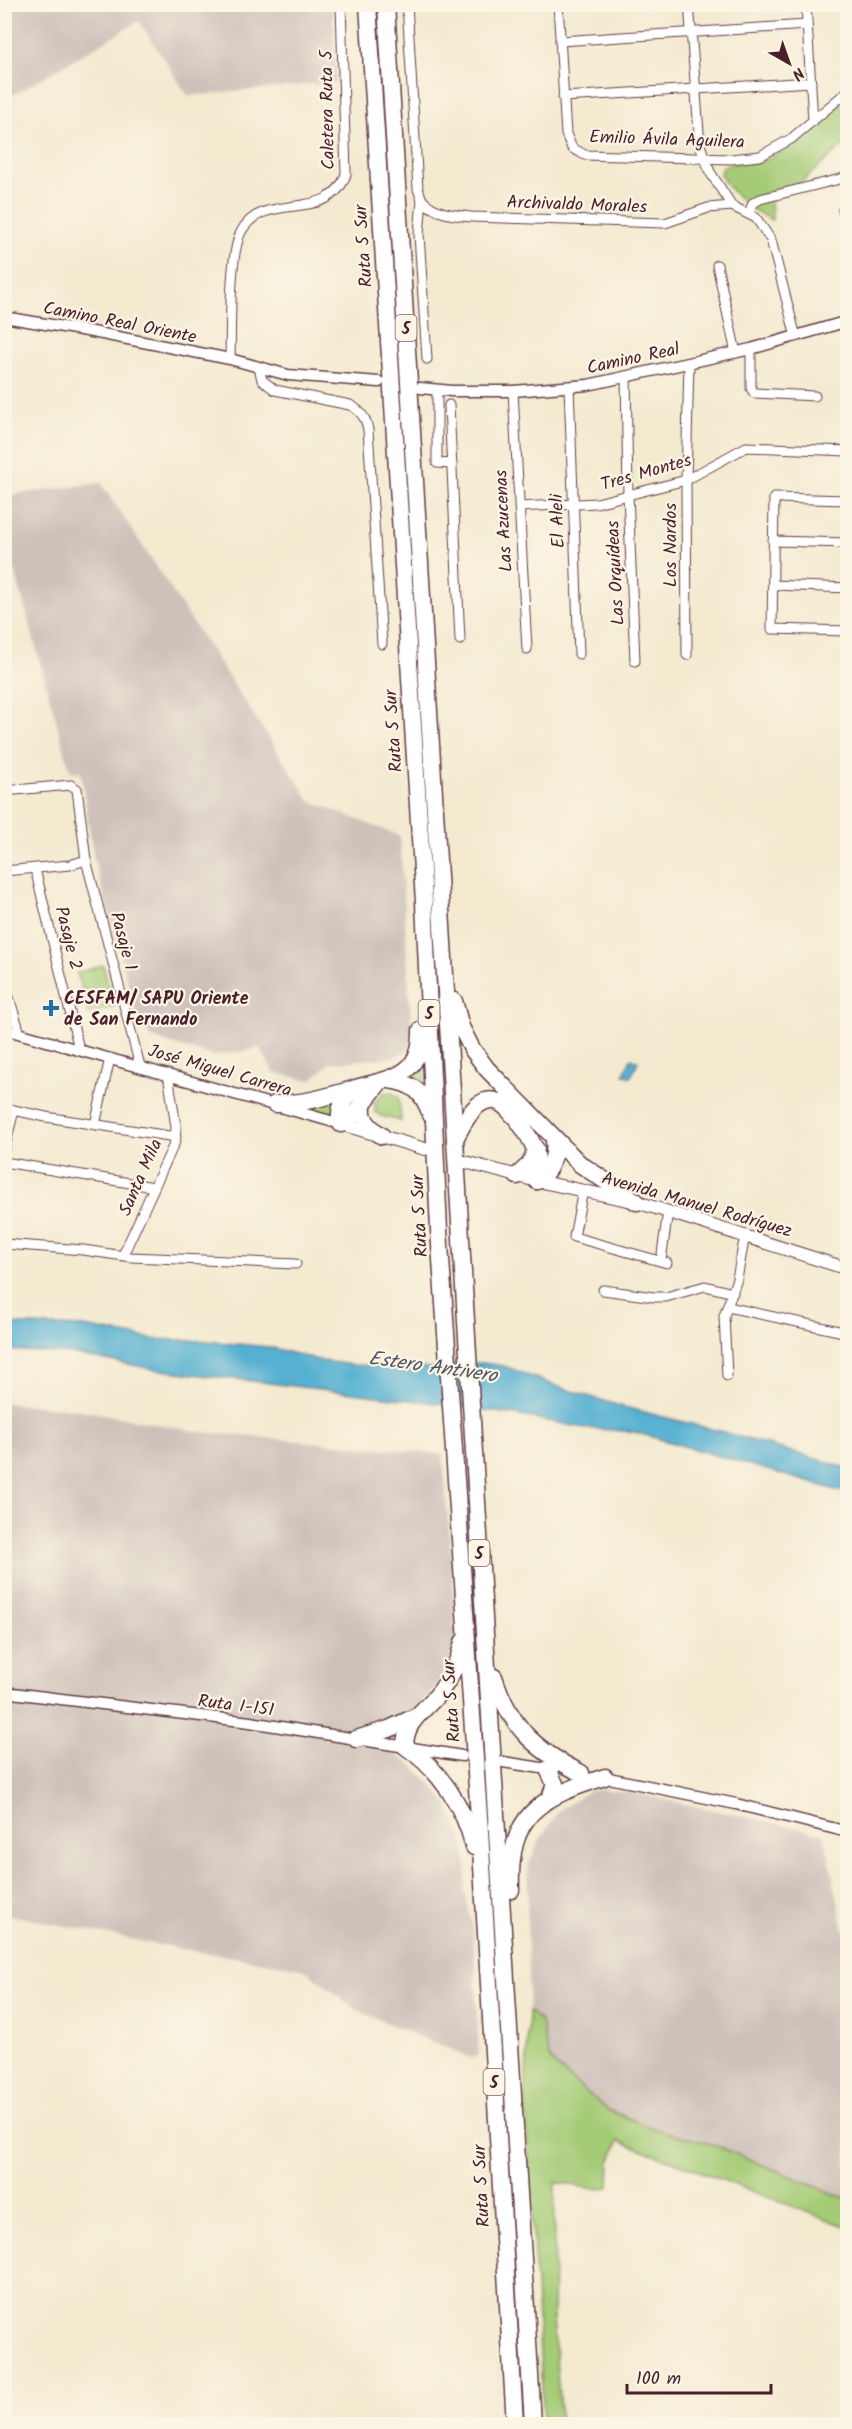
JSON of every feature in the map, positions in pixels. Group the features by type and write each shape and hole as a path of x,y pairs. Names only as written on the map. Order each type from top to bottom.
{"highway":[{"name":"Ruta 5 Sur","path":"368,4 424,902 439,1230 466,1623 515,2424"},
{"name":"Ruta 5 Sur","path":"386,4 484,1636 534,2424"},
{"path":"275,1104 311,1102 361,1094 409,1067 420,1051 419,972 424,902"},
{"path":"444,946 461,1027 472,1049 487,1069 589,1172 637,1202"},
{"path":"384,1082 404,1083 418,1090 426,1101 435,1123"},
{"path":"341,1124 354,1115 361,1094"},
{"path":"361,1094 365,1121 382,1136"},
{"path":"454,1140 469,1112 480,1103 496,1102 506,1107 516,1118 536,1148 537,1181"},
{"path":"537,1181 547,1172 553,1160 554,1139"},
{"path":"517,1176 530,1164 536,1148"},
{"path":"466,1623 461,1649 452,1673 432,1702 415,1717 408,1727 405,1746 435,1772 457,1804 472,1840 482,1883"},
{"path":"484,1636 498,1689 514,1723 538,1746 580,1773"},
{"path":"356,1739 415,1717"},
{"path":"548,1769 555,1784 550,1798"},
{"path":"507,1989 512,1948 512,1850 526,1819 550,1798 568,1789 605,1777"}],"main road":[{"name":"José Miguel Carrera","path":"341,1124 425,1149"},
{"name":"Avenida Manuel Rodríguez","path":"465,1162 537,1181 637,1202 848,1269"}],"street":[{"name":"Caletera Ruta 5","path":"230,359 234,261 242,230 250,220 261,213 327,200 341,186 346,174 341,4"},
{"path":"407,4 418,189 422,200 419,234 427,359"},
{"path":"558,4 563,97 811,82"},
{"path":"689,4 698,127 704,159 715,182 732,206 749,213 762,225 775,249 796,336"},
{"path":"806,4 813,121"},
{"path":"560,41 807,25"},
{"name":"Emilio Ávila Aguilera","path":"563,97 566,134 572,148 591,156 731,159 763,155 792,139 848,91"},
{"path":"749,213 753,203 760,199 848,177"},
{"name":"Archivaldo Morales","path":"422,200 428,206 446,214 472,217 666,223 708,208 732,206"},
{"path":"843,210 848,224"},
{"path":"717,266 736,353"},
{"name":"Camino Real Oriente","path":"4,317 230,359"},
{"name":"Camino Real","path":"420,388 513,391 569,387 736,353 848,321"},
{"path":"751,349 751,388 754,393 815,396"},
{"path":"230,359 299,376 379,382"},
{"name":"Los Nardos","path":"687,655 686,480 689,363"},
{"path":"260,367 262,380 275,390 350,405 360,411 366,420 382,644"},
{"name":"Las Orquídeas","path":"626,376 635,661"},
{"name":"El Aleli","path":"569,387 579,654"},
{"path":"437,390 437,463 452,464"},
{"name":"Las Azucenas","path":"513,391 527,649"},
{"path":"449,405 460,640"},
{"name":"Tres Montes","path":"519,507 597,503 686,480 746,447 848,451"},
{"path":"848,500 774,498 772,629 848,631"},
{"path":"773,541 848,543"},
{"path":"773,585 848,588"},
{"name":"Pasaje 1","path":"4,791 71,785 77,789 86,860 140,1066"},
{"path":"4,871 70,865 86,860"},
{"name":"Pasaje 2","path":"35,869 79,1049"},
{"path":"4,981 21,1033"},
{"name":"José Miguel Carrera","path":"4,1029 341,1124"},
{"path":"95,1125 110,1058"},
{"name":"Santa Mila","path":"123,1255 174,1147 176,1137 168,1074"},
{"path":"4,1151 9,1109 176,1137"},
{"path":"4,1162 154,1187"},
{"path":"583,1190 574,1237 664,1262 668,1211"},
{"path":"727,1376 723,1324 733,1293 745,1235"},
{"path":"4,1244 123,1255 296,1264"},
{"path":"603,1290 654,1298 705,1286 733,1293"},
{"path":"728,1307 848,1332"},
{"name":"Ruta I-151","path":"4,1692 250,1722 462,1756"},
{"path":"503,1762 605,1777 736,1804 848,1832"}],"shaded area":[{"path":"4,5 332,5 337,82 188,96 139,21 5,100"},
{"path":"101,483 310,801 400,836 412,1042 405,1052 394,1057 330,1063 311,1080 274,1073 260,1048 213,1056 152,1038 138,1019 94,860 81,772 70,771 5,535 4,496"},
{"path":"4,1403 75,1409 200,1432 443,1454 457,1636 448,1664 435,1687 418,1708 392,1719 392,1752 412,1765 433,1786 448,1806 462,1837 467,1867 465,1891 473,1931 479,2056 471,2058 357,2010 308,1972 296,1967 170,1947 5,1914"},
{"path":"601,1789 630,1792 824,1834 847,1945 847,2199 714,2145 648,2127 608,2110 558,2068 549,2057 541,2022 529,2011 527,1921 529,1863 540,1839 559,1811 587,1792"}],"green space":[{"path":"847,98 847,142 797,186 771,193 772,220 756,212 729,188 720,174 722,167 764,160 776,155 797,141"},
{"path":"103,965 114,1006 88,1014 77,973"},
{"path":"423,1053 426,1097 403,1079"},
{"path":"389,1092 399,1097 401,1121 381,1116 375,1112 375,1101 384,1093"},
{"path":"345,1095 336,1117 304,1109"},
{"path":"529,2011 541,2022 549,2057 558,2068 608,2110 649,2127 714,2145 847,2199 847,2227 619,2141 610,2162 609,2187 594,2189 555,2182 553,2318 561,2424 544,2424 525,2098"}],"water":[{"path":"631,1058 638,1061 631,1077 624,1074"},
{"path":"5,1324 84,1327 152,1339 269,1347 322,1361 355,1365 434,1368 459,1363 483,1363 504,1366 556,1386 620,1406 723,1432 847,1468 847,1493 635,1432 585,1428 427,1402 159,1370 73,1354 5,1350"}],"place":[{"name":"CESFAM/ SAPU Oriente de San Fernando","path":"51,1008"}],"water label":[{"name":"Estero Antivero","path":"433,1366"}]}
